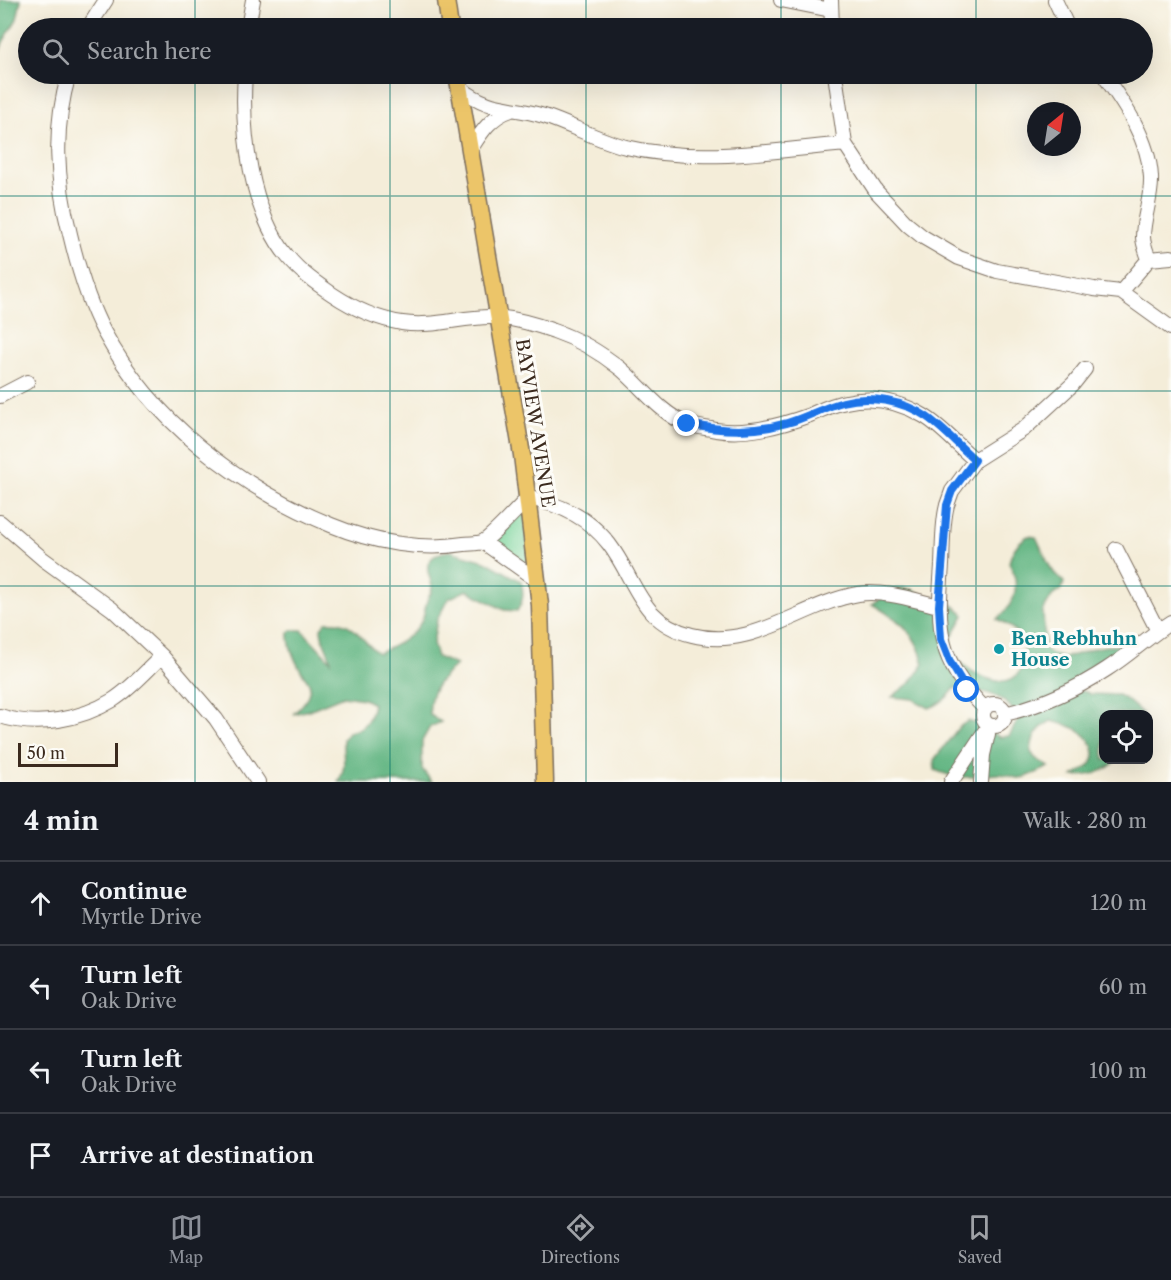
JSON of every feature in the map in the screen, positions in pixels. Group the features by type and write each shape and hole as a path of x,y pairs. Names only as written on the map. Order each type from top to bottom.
{"main road":[{"path":"446,0 449,18"},
{"name":"BAYVIEW AVENUE","path":"459,84 528,498 543,650 544,782"}],"street":[{"path":"94,18 106,0"},
{"path":"250,18 253,0"},
{"path":"781,0 831,5"},
{"path":"1055,0 1063,18"},
{"path":"66,84 62,95 57,146 61,199 81,278 103,330 137,382 172,420 236,475 309,516 350,533 377,540 438,547 483,542 528,498 545,501 567,509 582,519 609,544 638,596 655,616 673,629 694,636 723,639 748,635 837,599 860,594 885,594 939,606"},
{"path":"245,84 245,126 252,174 258,197 273,234 288,257 309,279 346,304 378,317 402,323 422,324 498,318 519,320 555,331 578,341 620,369 666,412 687,424 718,430 741,431 788,423 843,402 880,400 901,404 927,417 975,460"},
{"path":"462,84 479,101 544,116 593,137 641,150 682,155 726,155 845,144"},
{"path":"836,84 845,144 876,191 908,225 923,237 959,258 997,271 1120,292 1171,328"},
{"path":"1109,84 1126,108 1146,151 1151,177 1143,238 1149,260"},
{"path":"470,150 492,120 510,110"},
{"path":"1120,292 1149,260 1171,257"},
{"path":"985,709 967,690 950,662 941,639 939,606 947,505 952,491 975,460 1024,429 1073,384 1085,369"},
{"path":"0,396 27,382"},
{"path":"0,522 43,559 112,609 162,656 216,719 258,782"},
{"path":"483,542 537,581"},
{"path":"1116,549 1158,631"},
{"path":"989,725 1000,724 1005,714 1036,706 1077,688 1110,668 1171,622"},
{"path":"0,716 28,722 53,721 83,714 112,700 130,687 162,656"},
{"path":"981,782 989,725 983,717 985,709 992,704 997,704 1001,706 1005,714"},
{"path":"951,782 989,725"}],"green space":[{"path":"0,0 21,0 17,19 0,51"},
{"path":"526,504 534,576 486,541"},
{"path":"1028,536 1036,537 1050,567 1064,582 1062,589 1052,596 1043,611 1045,649 1052,654 1065,657 1100,647 1129,645 1090,668 1070,686 1091,694 1118,695 1138,710 1099,710 1099,764 1112,764 1096,773 1073,776 1091,764 1094,757 1093,748 1082,732 1051,721 1036,734 1031,752 1035,758 1049,767 1022,778 1001,774 967,777 944,774 935,770 934,760 959,727 968,721 982,725 999,737 1009,736 1018,720 1013,711 1000,698 974,690 955,688 944,700 929,708 913,699 892,697 911,682 924,664 916,643 905,628 872,604 880,597 899,588 913,590 946,602 964,615 951,640 953,651 972,671 999,681 1012,679 1020,670 1024,653 1022,641 1016,632 997,619 1009,607 1015,593 1015,578 1009,563 1018,544"},
{"path":"450,551 485,561 521,581 523,596 521,603 517,611 504,610 467,590 448,599 437,620 433,643 437,657 456,665 440,681 431,700 430,715 441,722 430,727 422,741 422,769 432,782 338,782 344,766 343,739 348,732 359,729 366,723 373,704 364,699 343,696 293,714 305,701 310,685 293,653 289,633 292,630 302,630 331,661 321,633 321,628 326,622 336,622 350,627 378,653 391,647 409,636 419,626 432,590 428,571 429,562 437,555"}],"place":[{"name":"Ben Rebhuhn House","path":"999,649"}],"route":[{"path":"687,424 718,430 760,429 788,423 843,402 880,400 901,404 927,417 975,460 952,491 947,505 939,606 941,639 950,662 967,690"}]}
